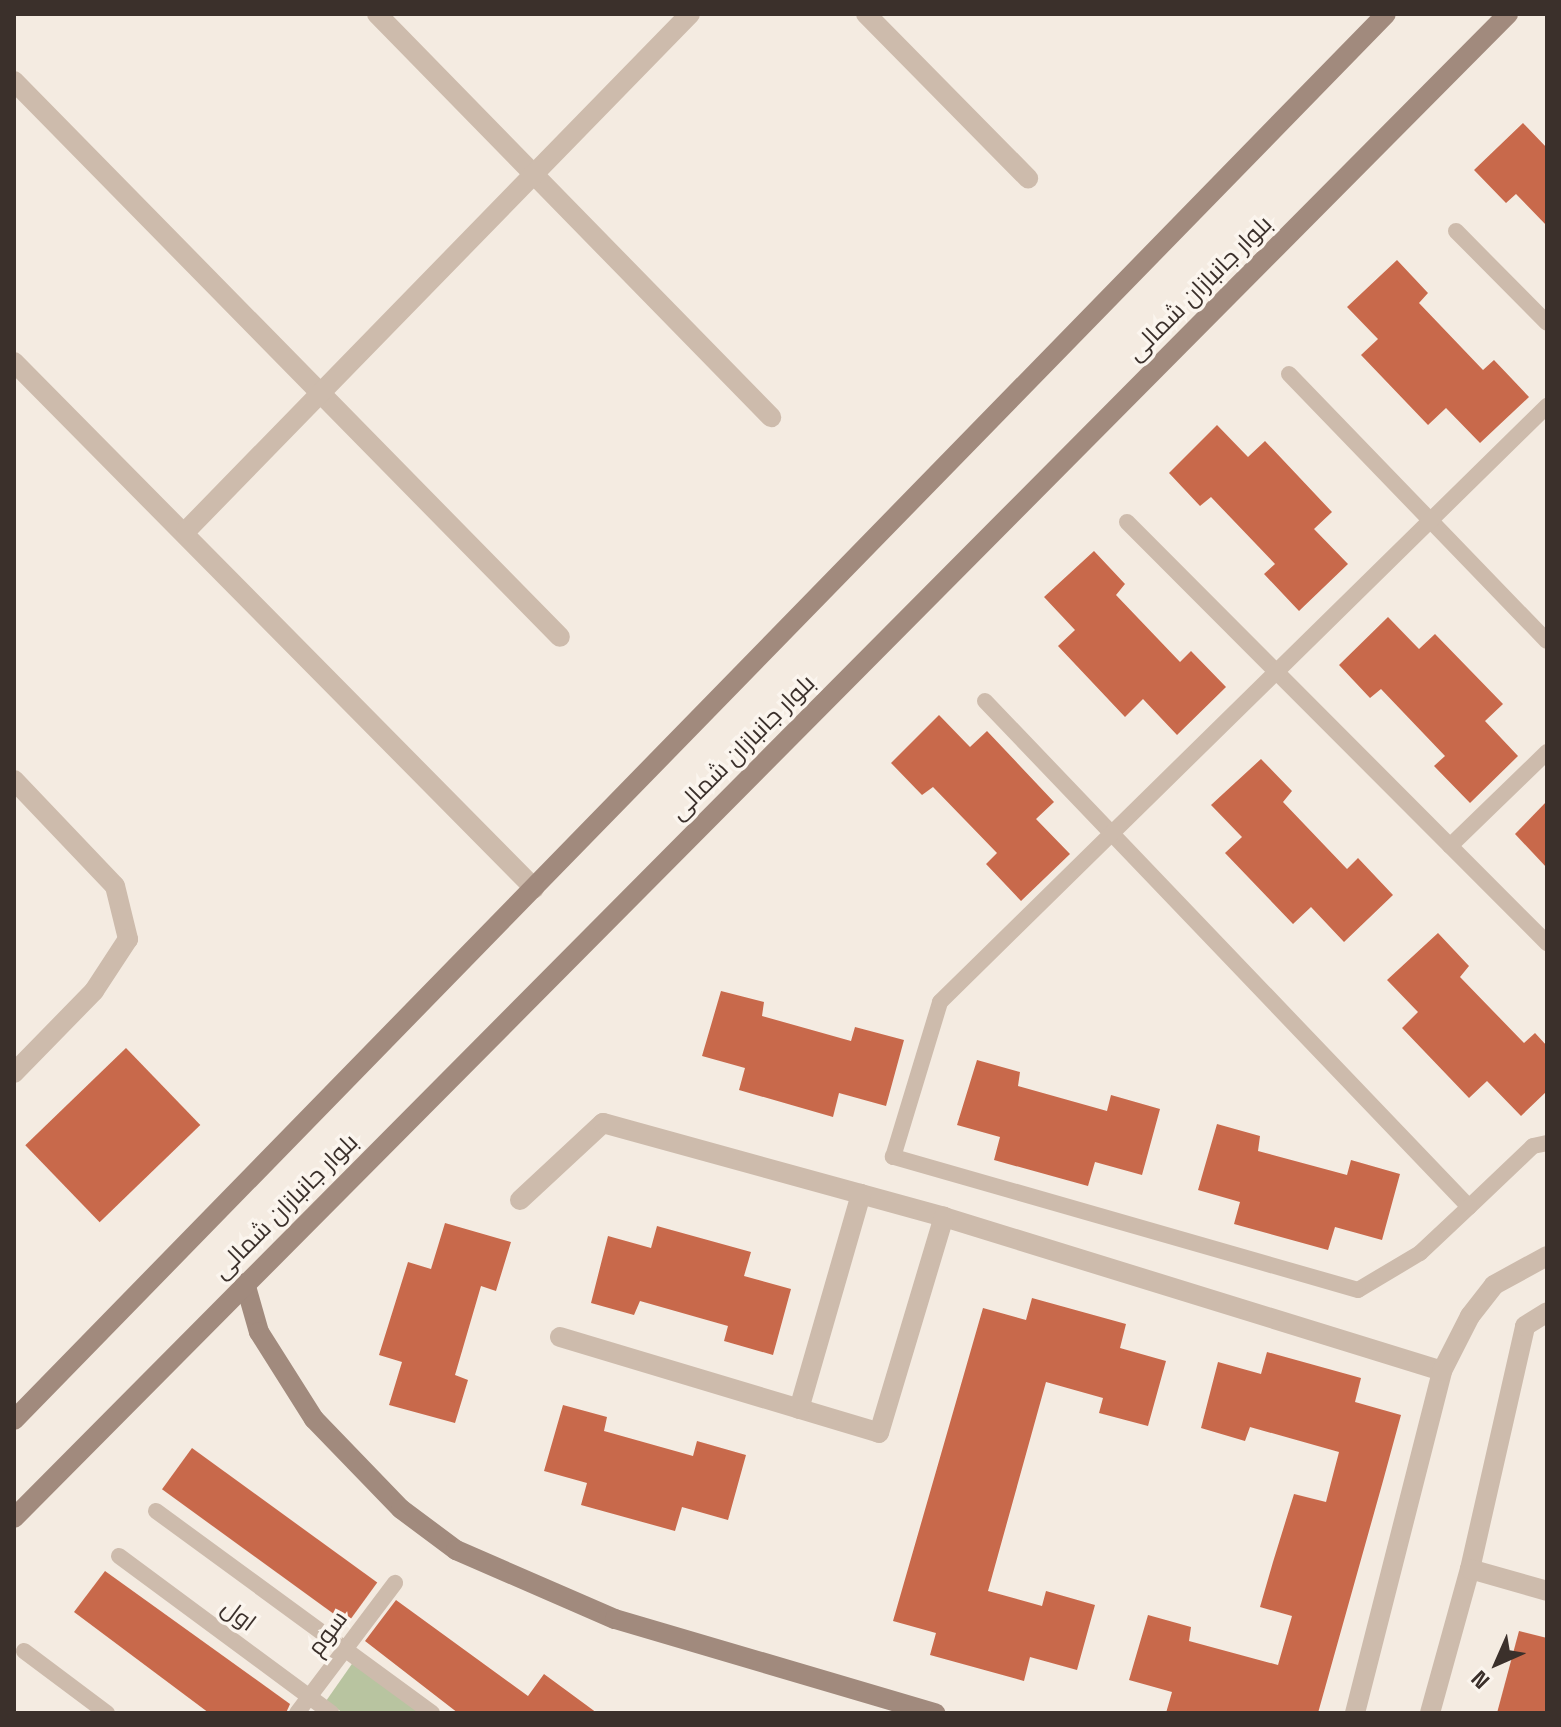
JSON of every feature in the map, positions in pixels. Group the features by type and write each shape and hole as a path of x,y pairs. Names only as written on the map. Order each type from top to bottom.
{"main road":[{"name":"بلوار جانبازان شمالی","path":"14,1420 1386,14"},
{"name":"بلوار جانبازان شمالی","path":"14,1518 1508,14"},
{"path":"245,1283 259,1332 314,1419 391,1500 456,1550 615,1619 908,1710 935,1713"}],"street":[{"path":"377,14 771,417"},
{"path":"186,531 690,14"},
{"path":"866,14 1028,178"},
{"path":"14,81 560,637"},
{"path":"14,362 186,531 534,888"},
{"path":"14,780 115,886 128,939 94,991 14,1073"},
{"path":"520,1200 603,1123 944,1217 1442,1371"},
{"path":"799,1409 861,1194"},
{"path":"560,1337 879,1433 944,1217"},
{"path":"1355,1713 1442,1371 1470,1316 1494,1285 1547,1256"},
{"path":"1430,1713 1470,1569 1525,1326 1547,1312"},
{"path":"1470,1569 1547,1591"}],"lane":[{"path":"1456,231 1547,323"},
{"path":"1289,374 1547,641"},
{"path":"1547,406 940,1002 893,1157 1358,1290 1420,1253 1533,1146 1547,1143"},
{"path":"1127,522 1547,943"},
{"path":"985,701 1469,1207"},
{"path":"1450,846 1547,752"},
{"path":"156,1511 432,1713"},
{"name":"اول","path":"119,1556 331,1713"},
{"name":"سوم","path":"297,1713 395,1583"},
{"path":"24,1651 107,1713"}],"green space":[{"path":"354,1661 422,1713 343,1713 326,1701"}],"building":[{"path":"1523,123 1547,148 1547,226 1516,194 1506,203 1474,170"},
{"path":"1397,260 1428,293 1419,303 1483,370 1494,360 1529,397 1480,443 1446,408 1428,425 1361,355 1378,339 1347,307"},
{"path":"1217,425 1248,457 1265,441 1332,512 1314,529 1348,564 1299,611 1264,574 1275,564 1211,497 1200,506 1169,473"},
{"path":"1094,551 1125,584 1116,595 1180,662 1191,651 1226,687 1177,735 1143,699 1125,717 1058,646 1075,630 1044,597"},
{"path":"1388,617 1419,649 1435,634 1503,704 1485,721 1518,756 1470,803 1434,766 1445,756 1381,689 1370,698 1339,665"},
{"path":"939,715 970,747 987,731 1054,802 1036,819 1070,854 1021,901 986,864 997,853 933,787 922,795 891,763"},
{"path":"1261,759 1292,791 1283,802 1347,869 1358,858 1393,895 1344,942 1311,907 1293,924 1225,853 1242,837 1211,805"},
{"path":"1547,801 1547,868 1515,834"},
{"path":"1438,933 1469,966 1460,977 1524,1043 1535,1033 1547,1046 1547,1091 1521,1116 1487,1081 1469,1098 1402,1028 1418,1012 1387,980"},
{"path":"721,991 764,1002 762,1016 851,1041 855,1027 904,1040 886,1106 839,1093 833,1117 739,1090 745,1068 702,1056"},
{"path":"126,1048 200,1125 100,1222 25,1145"},
{"path":"977,1060 1020,1072 1018,1086 1107,1111 1111,1095 1160,1109 1142,1175 1095,1162 1088,1186 994,1160 1000,1137 957,1125"},
{"path":"1217,1124 1260,1136 1258,1151 1347,1175 1351,1160 1400,1174 1382,1240 1335,1227 1328,1250 1234,1224 1240,1202 1198,1190"},
{"path":"445,1223 511,1242 496,1291 481,1286 455,1375 468,1380 455,1423 389,1405 402,1362 379,1355 408,1262 431,1269"},
{"path":"657,1226 751,1252 744,1276 791,1289 773,1355 724,1341 728,1326 640,1301 634,1315 591,1303 608,1236 651,1248"},
{"path":"1032,1298 1126,1324 1120,1348 1166,1361 1148,1426 1099,1413 1103,1398 1046,1382 988,1591 1042,1606 1046,1591 1095,1605 1077,1670 1030,1657 1024,1681 930,1655 936,1633 893,1621 983,1308 1026,1320"},
{"path":"1267,1352 1361,1378 1355,1402 1401,1415 1383,1481 1318,1713 1166,1713 1172,1692 1129,1680 1148,1615 1191,1627 1189,1641 1278,1665 1292,1616 1260,1607 1273,1562 1294,1494 1326,1502 1339,1452 1250,1427 1245,1441 1201,1428 1218,1362 1261,1374"},
{"path":"563,1405 607,1417 604,1431 693,1456 697,1441 746,1455 728,1520 682,1507 675,1531 581,1505 587,1483 544,1471"},
{"path":"192,1448 377,1583 347,1624 162,1489"},
{"path":"105,1571 290,1704 286,1713 209,1713 74,1612"},
{"path":"396,1600 528,1696 544,1674 597,1713 458,1713 365,1641"},
{"path":"1519,1631 1547,1638 1547,1713 1497,1713"}]}
